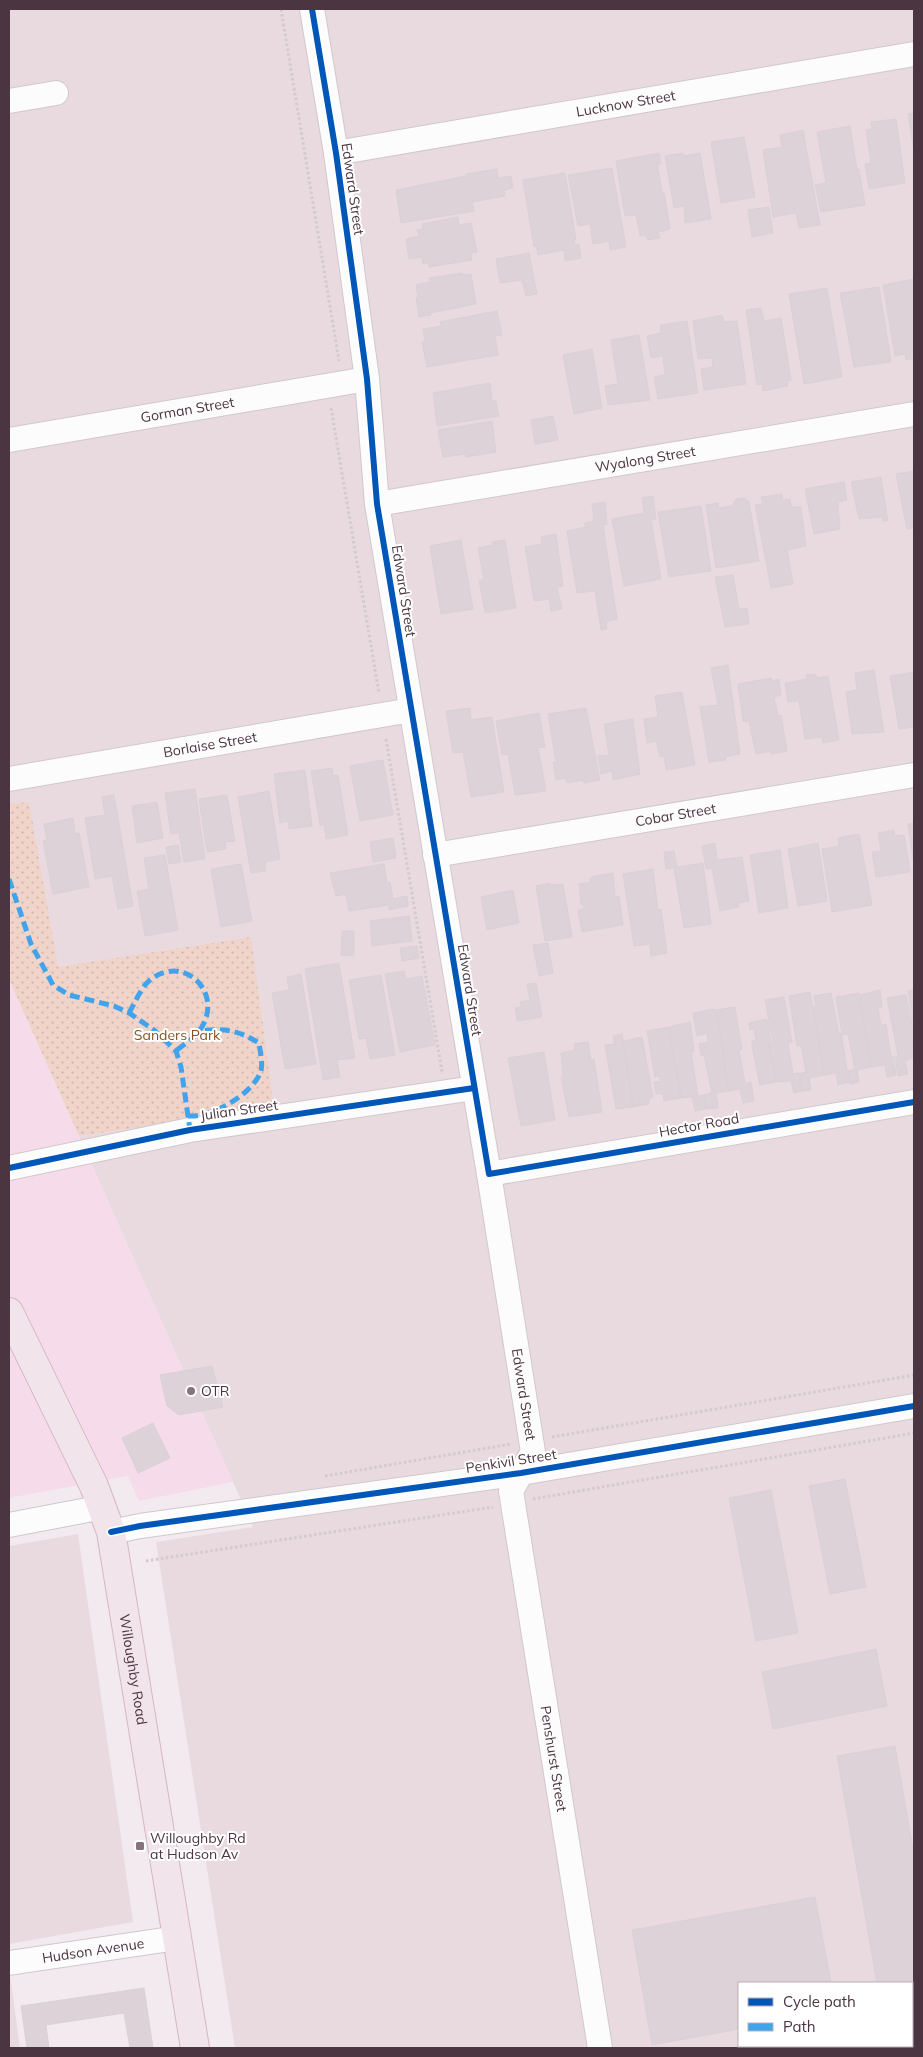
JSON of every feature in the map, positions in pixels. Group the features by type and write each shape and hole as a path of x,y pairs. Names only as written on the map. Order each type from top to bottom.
{"main road":[{"name":"Willoughby Road","path":"9,1312 107,1519 195,2048"}],"street":[{"name":"Edward Street","path":"312,9 336,153 367,379 377,504 489,1174 533,1452 521,1473"},
{"name":"Lucknow Street","path":"336,153 914,54"},
{"path":"9,101 56,93"},
{"name":"Gorman Street","path":"9,440 367,379"},
{"name":"Wyalong Street","path":"377,504 914,414"},
{"name":"Borlaise Street","path":"9,779 411,710"},
{"name":"Cobar Street","path":"436,855 914,775"},
{"name":"Julian Street","path":"9,1168 190,1130 474,1088"},
{"name":"Hector Road","path":"489,1174 914,1102"},
{"name":"Penkivil Street","path":"9,1525 107,1519 140,1526 521,1473 914,1406"},
{"name":"Penshurst Street","path":"521,1473 511,1491 600,2048"},
{"name":"Hudson Avenue","path":"9,1964 177,1938"}],"path":[{"path":"281,9 339,364 340,384 331,407 380,698"},
{"path":"386,739 443,1077"}],"shaded area":[{"path":"9,9 914,9 914,2048 235,2048 156,1542 253,1527 9,979"},
{"path":"9,979 233,1482 139,1501 128,1476 9,1498"},
{"path":"78,1534 133,1922 9,1944 9,1546"},
{"path":"9,1967 20,2048 9,2048"}],"green space":[{"name":"Sanders Park","path":"29,802 58,967 251,937 274,1107 79,1136 9,979 9,804"}],"building":[{"path":"914,113 914,151 908,114"},
{"path":"896,119 905,183 869,189 865,164 871,163 866,130 872,129 871,122"},
{"path":"850,126 865,205 821,212 815,185 826,183 817,132"},
{"path":"803,130 820,225 799,228 796,213 773,217 763,150 782,147 780,135"},
{"path":"744,137 755,197 721,203 711,142"},
{"path":"659,153 661,164 657,164 670,229 658,232 660,238 647,240 646,235 640,236 636,215 625,216 616,161"},
{"path":"683,153 683,156 700,153 711,219 685,223 684,206 674,208 665,156"},
{"path":"612,168 626,247 610,250 609,241 593,244 590,224 578,226 568,175"},
{"path":"497,169 498,178 511,176 513,188 504,190 505,196 472,202 474,211 401,223 396,190"},
{"path":"565,173 576,240 574,240 575,245 579,244 581,258 565,261 564,250 538,255 536,246 534,247 523,180"},
{"path":"769,207 773,233 752,237 748,210"},
{"path":"458,217 459,225 471,223 477,252 471,253 472,260 429,267 429,263 423,264 422,257 409,259 406,239 419,236 417,230 423,229 422,224"},
{"path":"529,253 537,294 526,296 522,280 500,283 496,259"},
{"path":"462,273 462,275 471,274 476,304 419,317 416,285 430,282 429,278"},
{"path":"914,279 914,358 906,360 905,354 895,356 883,285"},
{"path":"879,287 891,362 854,367 840,293"},
{"path":"827,288 842,377 804,384 789,294"},
{"path":"761,308 764,321 781,318 791,380 787,381 788,386 763,391 762,384 757,385 746,310"},
{"path":"497,311 502,335 495,336 498,355 427,367 422,342 425,341 423,329 441,326 440,322"},
{"path":"722,315 724,322 737,321 746,384 704,390 701,369 713,367 712,358 698,359 693,321"},
{"path":"687,321 698,393 658,399 654,377 665,375 663,356 651,358 647,336 661,333 660,325"},
{"path":"639,335 650,400 608,405 605,386 618,384 611,340"},
{"path":"592,349 602,408 574,414 563,355"},
{"path":"490,383 492,401 496,401 499,416 437,426 433,393"},
{"path":"553,416 558,440 535,444 531,420"},
{"path":"492,421 496,452 466,457 466,454 443,457 438,430"},
{"path":"914,471 914,528 907,529 896,474"},
{"path":"881,477 888,521 883,521 882,517 859,519 851,482"},
{"path":"844,482 847,500 838,502 840,529 814,534 805,489"},
{"path":"782,494 783,500 790,499 791,507 801,507 806,546 787,550 793,584 771,588 755,505 763,504 761,497"},
{"path":"653,496 656,519 651,520 661,579 624,586 612,519 644,513 642,498"},
{"path":"744,498 749,502 759,561 716,568 706,505 718,503 719,508 732,506 736,499"},
{"path":"605,502 607,524 603,525 617,619 606,622 607,629 601,630 595,591 577,593 567,531 585,527 585,523 594,521 592,504"},
{"path":"701,506 711,571 669,577 658,512"},
{"path":"556,534 563,586 557,587 562,609 551,611 549,599 534,601 525,547 542,544 541,537"},
{"path":"461,540 473,609 441,614 430,546"},
{"path":"505,540 516,608 485,613 479,580 484,580 478,548 492,545 492,542"},
{"path":"733,575 739,609 747,608 749,624 725,627 715,577"},
{"path":"728,665 740,754 725,757 726,760 709,762 700,707 718,705 711,668"},
{"path":"874,670 884,732 852,734 846,692 857,690 855,673"},
{"path":"914,672 914,727 899,729 890,676"},
{"path":"815,674 817,678 828,676 839,740 823,743 822,737 805,739 799,701 788,702 785,683 807,679 806,675"},
{"path":"771,678 772,681 779,679 781,695 774,697 778,716 781,715 787,751 771,754 771,751 756,754 749,722 743,721 738,684"},
{"path":"682,692 695,765 666,770 664,756 660,757 656,741 647,743 644,719 658,717 655,696"},
{"path":"470,708 471,720 492,717 504,792 471,797 463,752 453,753 446,711"},
{"path":"586,708 600,780 584,783 583,780 568,783 565,778 556,780 553,762 556,762 548,714"},
{"path":"539,713 545,747 538,748 546,791 515,795 508,754 502,755 496,721"},
{"path":"633,719 640,774 613,780 612,771 601,774 598,756 609,755 604,724"},
{"path":"383,760 393,815 360,821 350,766"},
{"path":"332,768 333,776 338,775 348,835 326,839 324,824 320,825 311,771"},
{"path":"305,770 312,826 289,829 288,821 280,823 274,774"},
{"path":"195,789 205,859 184,862 179,833 171,834 165,793"},
{"path":"269,791 280,859 265,862 266,871 251,873 238,797"},
{"path":"114,795 133,906 118,909 112,876 95,879 85,818 105,815 102,797"},
{"path":"227,795 235,841 225,842 226,849 207,852 199,799"},
{"path":"157,802 163,838 137,843 132,806"},
{"path":"73,818 75,834 79,833 89,887 53,894 43,841 47,840 44,824"},
{"path":"914,823 914,864 908,824"},
{"path":"894,830 895,836 904,835 910,872 876,877 872,852 881,851 878,833"},
{"path":"859,834 872,905 832,912 822,849 839,846 838,838"},
{"path":"393,838 396,858 373,862 370,842"},
{"path":"715,843 717,860 742,857 749,901 738,903 739,907 720,911 712,868 706,869 702,846"},
{"path":"818,843 827,901 798,906 788,849"},
{"path":"178,845 181,862 169,864 166,847"},
{"path":"780,850 788,908 759,913 750,855"},
{"path":"674,851 677,867 703,863 711,924 684,928 674,868 666,869 664,852"},
{"path":"165,855 178,930 145,936 137,891 149,889 144,858"},
{"path":"241,864 252,921 221,927 211,869"},
{"path":"384,864 387,883 390,882 393,899 407,896 408,906 389,910 389,905 349,911 346,894 336,896 330,873"},
{"path":"653,869 658,910 661,909 667,953 651,956 650,944 634,946 623,874"},
{"path":"613,873 615,897 619,896 623,925 582,932 578,910 584,909 583,904 581,905 579,884 591,882 590,878 595,876"},
{"path":"550,883 550,885 563,884 572,937 545,941 536,886"},
{"path":"513,890 519,923 487,930 481,897"},
{"path":"409,916 412,941 372,946 370,921"},
{"path":"342,931 354,931 354,956 341,955"},
{"path":"548,943 553,973 539,976 533,945"},
{"path":"417,946 419,958 402,961 400,948"},
{"path":"339,963 355,1058 337,1060 340,1077 323,1080 305,969"},
{"path":"404,971 406,979 422,976 435,1045 400,1052 385,974"},
{"path":"301,974 316,1064 285,1069 272,993 289,990 287,977"},
{"path":"381,975 395,1055 370,1059 366,1038 359,1039 349,980"},
{"path":"536,983 542,1017 517,1021 515,1008 521,1007 520,1002 530,1000 527,984"},
{"path":"880,990 882,1007 878,1008 881,1026 886,1024 896,1075 887,1077 885,1065 871,1067 860,995"},
{"path":"914,990 914,1027 908,991"},
{"path":"810,992 824,1075 809,1078 811,1090 802,1091 799,1074 806,1072 801,1045 797,1046 789,996"},
{"path":"831,993 839,1034 841,1033 849,1082 838,1085 836,1073 824,1075 813,1007 816,1006 814,996"},
{"path":"859,993 871,1067 857,1070 859,1082 850,1084 848,1071 855,1069 848,1034 842,1035 836,997"},
{"path":"906,995 914,1033 912,1033 914,1057 905,1061 908,1074 898,1076 895,1057 898,1056 887,998"},
{"path":"784,997 792,1042 788,1043 793,1074 799,1073 802,1091 794,1093 791,1081 776,1082 769,1044 773,1043 765,1000"},
{"path":"735,1007 742,1050 739,1050 745,1083 751,1082 754,1101 743,1103 740,1089 729,1091 716,1010"},
{"path":"716,1010 729,1091 716,1093 718,1108 707,1109 704,1095 712,1093 704,1055 701,1056 699,1044 708,1042 707,1033 697,1036 693,1013"},
{"path":"767,1019 771,1043 769,1044 776,1082 760,1085 752,1046 752,1041 756,1040 754,1029 750,1030 749,1023"},
{"path":"690,1022 694,1052 691,1052 698,1096 704,1095 706,1109 695,1111 692,1097 681,1098 669,1027"},
{"path":"669,1027 681,1098 664,1101 663,1094 656,1094 654,1082 660,1081 660,1076 655,1077 647,1031"},
{"path":"622,1034 633,1107 616,1109 605,1045 615,1044 613,1036"},
{"path":"642,1037 653,1097 649,1100 649,1104 633,1107 623,1041"},
{"path":"588,1042 591,1060 594,1059 602,1112 569,1117 561,1077 563,1077 561,1053 575,1050 574,1044"},
{"path":"544,1052 555,1120 521,1126 508,1058"},
{"name":"OTR","path":"212,1366 223,1407 179,1415 167,1406 160,1375"},
{"path":"153,1423 170,1458 138,1473 122,1438"},
{"path":"845,1479 866,1587 830,1594 809,1486"},
{"path":"771,1490 798,1633 756,1641 729,1498"},
{"path":"876,1649 887,1706 773,1729 762,1672"},
{"path":"895,1746 914,1855 914,2014 913,1982 877,1982 837,1756"},
{"path":"815,1897 831,1982 738,1982 738,2029 652,2045 632,1930"},
{"path":"144,1988 153,2048 130,2048 124,2013 46,2025 49,2048 27,2048 21,2006"}],"marked path":[{"path":"9,879 31,944 53,985 69,995 114,1006 129,1013 154,1030 176,1051 181,1067 190,1130"},
{"path":"129,1013 147,983 164,973 177,971 188,975 198,982 205,992 208,1004 206,1018 197,1034 176,1051"},
{"path":"188,1116 198,1116 220,1109 241,1096 257,1080 262,1068 259,1043 244,1035 230,1031 199,1031"}],"cycle path":[{"path":"312,9 336,153 367,379 377,504 489,1174 914,1102"},
{"path":"9,1168 190,1130 474,1088"},
{"path":"111,1532 140,1526 521,1473 914,1406"}],"place":[{"name":"OTR","path":"191,1391"},
{"name":"Willoughby Rd at Hudson Av","path":"140,1846"}]}
